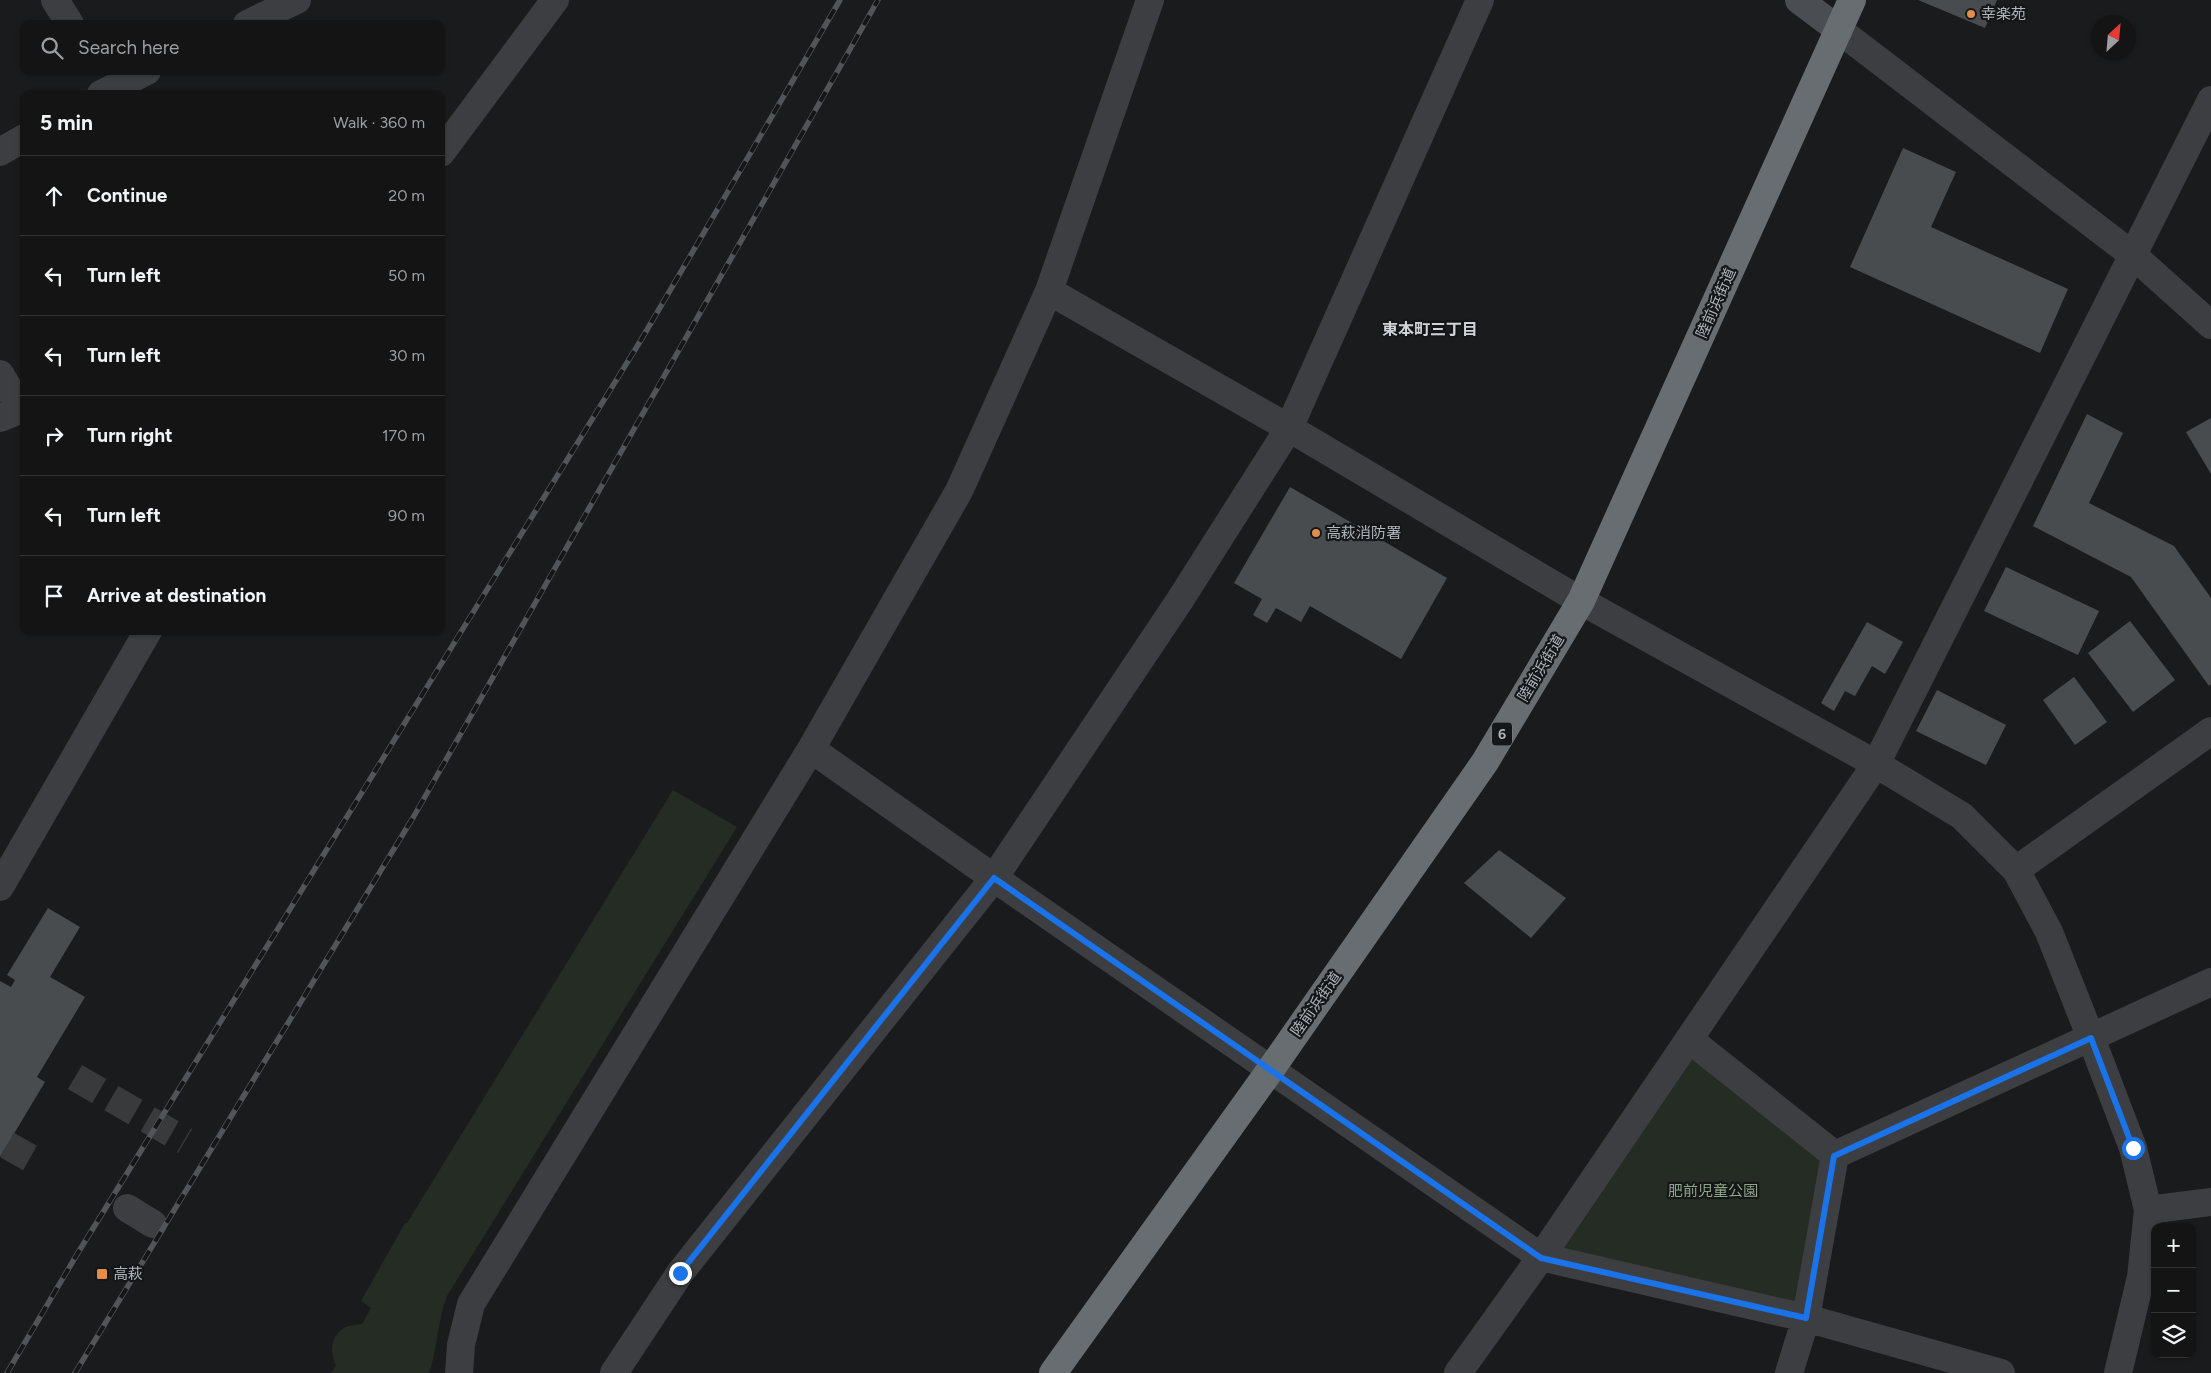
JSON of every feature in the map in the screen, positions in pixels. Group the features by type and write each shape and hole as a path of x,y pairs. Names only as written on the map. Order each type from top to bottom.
{"highway":[{"name":"陸前浜街道","path":"1053,1373 1271,1069 1485,762 1581,601 1852,0"}],"street":[{"path":"55,0 68,20"},
{"path":"255,20 297,0"},
{"path":"445,148 555,0"},
{"path":"459,1373 461,1344 471,1304 812,749 959,491 1049,291 1150,0"},
{"path":"614,1373 680,1273 994,878 1174,608 1289,428 1480,0"},
{"path":"1799,0 2134,256 2211,325"},
{"path":"107,87 137,75"},
{"path":"1458,1373 1541,1258 1876,764 2134,256 2211,100"},
{"path":"0,152 20,140"},
{"path":"1049,291 1289,428 1581,601 1876,764 1962,816 2016,870 2049,932 2091,1038 2133,1148 2148,1210 2141,1277 2118,1373"},
{"path":"0,374 15,412"},
{"path":"0,887 146,635"},
{"path":"2016,870 2211,731"},
{"path":"812,749 994,878 1541,1258 1806,1318 2001,1373"},
{"path":"1834,1156 2211,982"},
{"path":"1690,1040 1834,1156"},
{"path":"1789,1373 1806,1318 1834,1156"},
{"path":"2148,1210 2211,1202"},
{"path":"127,1208 154,1224"}],"green space":[{"path":"673,790 737,827 447,1296 441,1315 429,1373 331,1373 336,1365 332,1355 334,1338 346,1327 362,1324 371,1308 361,1301 405,1223 407,1223"},
{"name":"肥前児童公園","path":"1690,1040 1835,1155 1806,1318 1541,1257"}],"building":[{"name":"幸楽苑","path":"1918,0 1997,0 1985,28"},
{"path":"1903,148 1956,172 1931,227 2068,289 2040,353 1850,267"},
{"path":"2087,414 2123,433 2089,503 2174,546 2211,598 2211,684 2209,686 2131,577 2033,526"},
{"path":"2211,418 2211,474 2186,432"},
{"name":"高萩消防署","path":"1290,487 1447,578 1401,659 1310,606 1301,622 1276,608 1267,623 1253,615 1262,599 1234,583"},
{"path":"2006,567 2099,611 2078,655 1984,611"},
{"path":"2130,621 2175,680 2133,712 2088,653"},
{"path":"1867,622 1903,642 1885,674 1872,666 1855,696 1845,691 1834,711 1821,703"},
{"path":"2074,677 2107,722 2075,745 2043,700"},
{"path":"1937,690 2006,725 1986,765 1916,731"},
{"path":"1499,850 1566,898 1531,938 1464,883"},
{"path":"48,908 80,927 50,977 85,997 37,1077 45,1082 0,1157 0,981 11,987 15,980 7,975"}],"tunnel":[{"path":"75,1077 185,1141"},
{"path":"7,1145 30,1158"}],"railway":[{"path":"7,1373 76,1256 641,340 840,0"},
{"path":"75,1373 414,816 878,0"}],"place":[{"name":"幸楽苑","path":"1971,14"},
{"name":"高萩消防署","path":"1316,533"},
{"name":"高萩","path":"102,1274"}],"district":[{"name":"東本町三丁目","path":"1430,329"}],"route":[{"path":"680,1273 994,878 1541,1258 1806,1318 1834,1156 2091,1038 2133,1148"}]}
